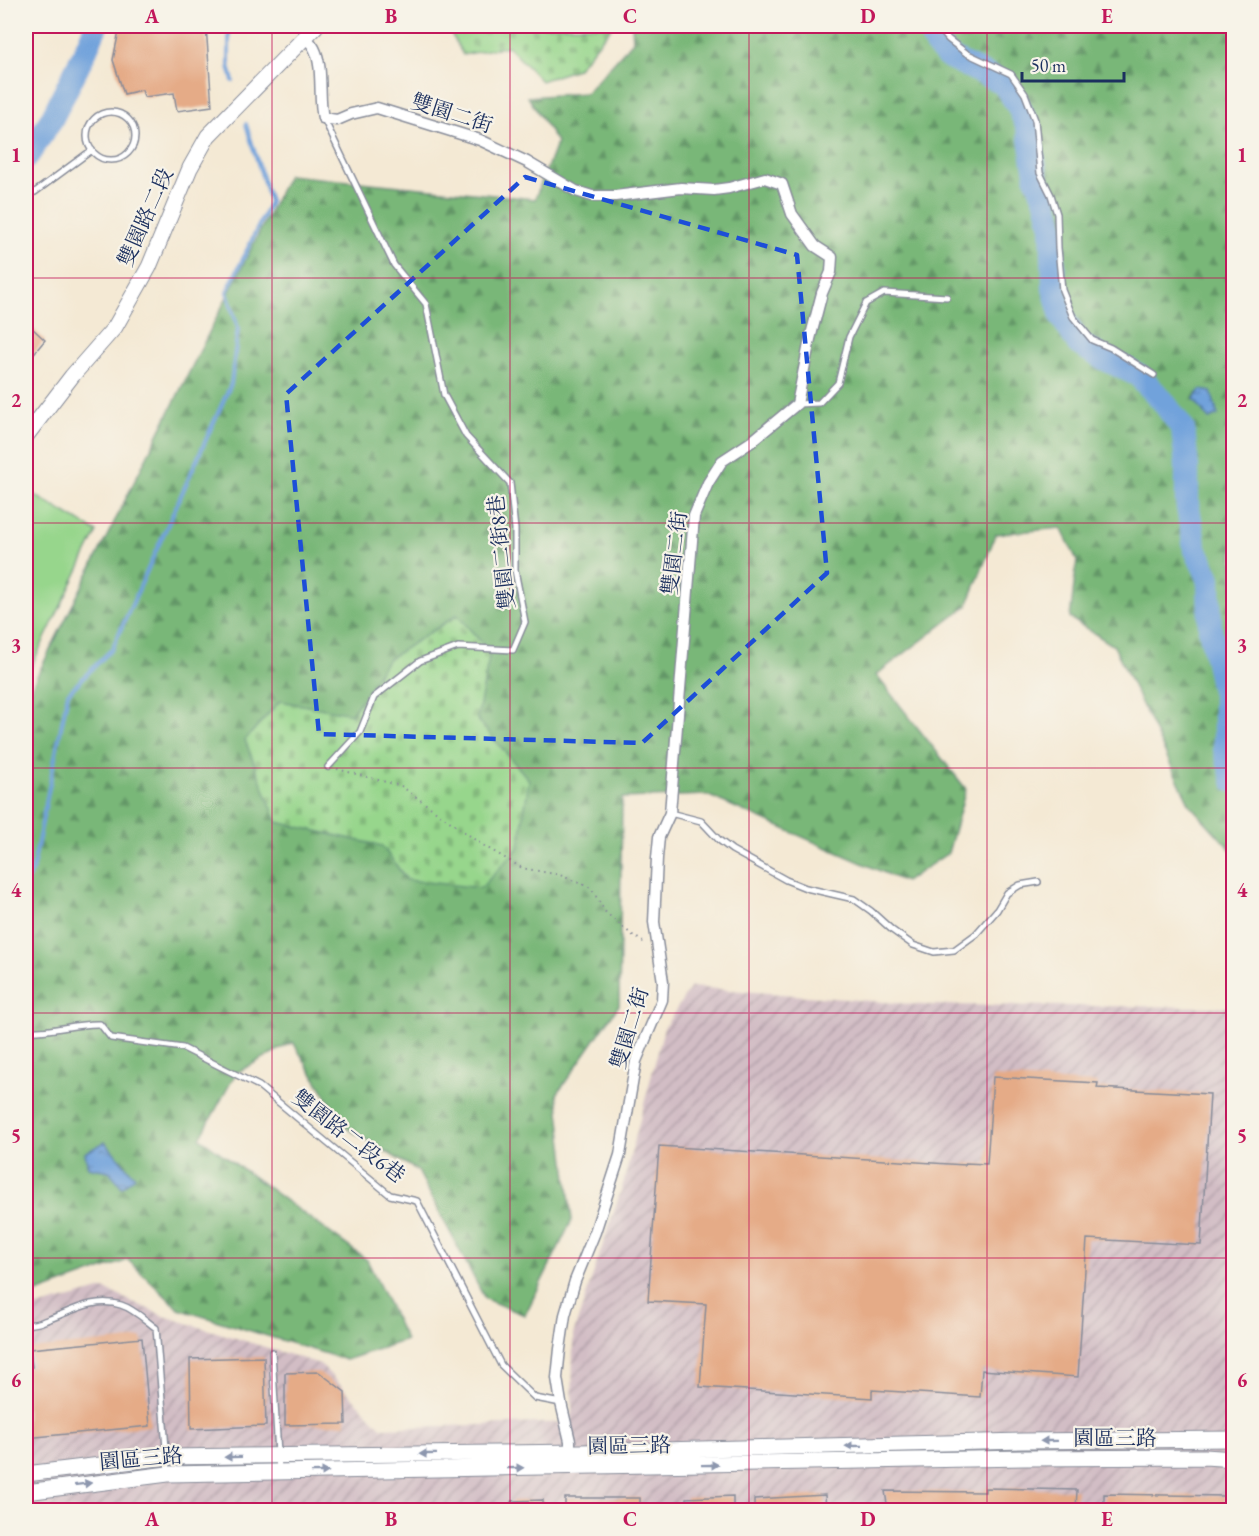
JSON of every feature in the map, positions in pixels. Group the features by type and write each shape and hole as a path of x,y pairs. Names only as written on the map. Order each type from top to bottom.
{"street":[{"name":"雙園路二段","path":"26,436 72,376 115,327 148,267 190,168 208,136 316,26"},
{"path":"305,37 314,48 319,63 320,105 323,118"},
{"name":"雙園二街","path":"323,118 337,120 377,108 480,140 526,162 576,191 592,196 615,196 681,188 714,190 765,178 782,184 792,214 815,246 832,257 831,272 822,293 810,339 797,404 751,442 722,461 708,483 694,516 670,813 659,837 657,858 654,922 663,982 662,1000 636,1061 620,1155 595,1232 574,1281 566,1316 557,1378 570,1441 570,1459"},
{"name":"園區三路","path":"26,1492 168,1474 279,1473 570,1459 1023,1442 1233,1439"},
{"name":"園區三路","path":"26,1474 167,1457 570,1459 1205,1457 1233,1459"}],"lane":[{"path":"937,26 948,39 966,53 1011,75 1025,94 1035,120 1040,173 1057,214 1062,290 1073,317 1092,340 1111,348 1154,375"},
{"path":"1230,26 1233,36"},
{"path":"114,112 128,118 133,125 135,140 127,154 112,160 104,159 92,150 87,135 93,121 106,113 114,112"},
{"name":"雙園二街8巷","path":"323,118 394,265 426,304 444,394 466,436 510,483 515,529 515,570 525,622 513,650 458,646 420,661 374,697 360,732 328,767"},
{"path":"26,194 35,192 92,150"},
{"path":"797,404 819,403 838,383 849,337 866,303 884,293 947,297"},
{"path":"670,813 701,821 732,850 786,880 806,888 854,899 913,945 934,952 954,950 976,934 1007,893 1020,885 1038,882"},
{"name":"雙園路二段6巷","path":"26,1031 40,1032 100,1024 111,1038 183,1048 259,1086 390,1195 417,1201 501,1365 535,1398 561,1403"},
{"path":"26,1325 42,1322 82,1306 100,1302 121,1305 138,1314 156,1328 168,1474"},
{"path":"272,1352 279,1473"}],"path":[{"path":"328,767 401,786 481,844 522,868 560,875 591,888 606,913 631,934 658,950"}],"highlighted area":[{"path":"525,177 797,255 827,573 642,743 319,734 286,394"}],"shaded area":[{"path":"691,987 923,1005 1233,1007 1233,1510 26,1510 26,1310 104,1289 164,1316 320,1364 382,1428 572,1422 573,1335 623,1184 664,1028"}],"green space":[{"path":"447,26 609,26 611,28 577,69 541,81 508,46 463,55"},
{"path":"632,26 1233,26 1233,852 1190,805 1114,646 1070,618 1077,560 1061,528 996,534 967,606 876,675 966,789 948,853 905,882 707,795 622,798 619,1005 557,1094 572,1220 525,1315 485,1299 418,1171 345,1127 293,1042 236,1073 200,1138 367,1260 406,1340 346,1360 179,1309 128,1260 26,1297 26,698 288,175 535,199 557,142 528,97 586,93 633,41"},
{"path":"26,490 97,532 26,677"},
{"path":"457,615 490,652 477,719 529,780 519,847 481,888 407,880 382,846 277,822 245,740 280,701 352,714 387,660"}],"water":[{"path":"1200,390 1211,392 1218,415 1209,419 1194,399"},
{"path":"105,1142 135,1177 122,1187 109,1171 88,1167 85,1153"}],"building":[{"path":"120,26 206,26 212,106 177,111 174,93 144,97 142,90 124,94 113,60"},
{"path":"32,328 45,340 26,363 26,336"},
{"path":"993,1077 1098,1083 1097,1088 1210,1094 1201,1245 1087,1239 1078,1377 982,1370 980,1397 872,1390 872,1398 700,1387 706,1304 648,1301 659,1146 965,1165 965,1163 987,1164"},
{"path":"142,1338 150,1426 26,1438 26,1367 32,1367 30,1349"},
{"path":"264,1357 266,1426 191,1429 190,1359"},
{"path":"319,1372 345,1392 346,1424 285,1425 285,1373"},
{"path":"985,1488 1077,1490 1076,1510 888,1510 885,1491 985,1492"},
{"path":"1104,1494 1225,1496 1224,1510 1104,1510"},
{"path":"825,1495 826,1510 754,1510 754,1499"},
{"path":"733,1496 733,1510 686,1510 686,1498"},
{"path":"565,1498 640,1498 640,1510 565,1510"},
{"path":"543,1500 543,1510 512,1510 512,1501"}],"waterway":[{"path":"26,158 51,120 96,26"},
{"path":"229,26 229,66 233,81"},
{"path":"927,26 935,43 947,56 1003,83 1017,103 1028,127 1037,180 1045,198 1052,225 1054,288 1062,317 1079,344 1138,375 1162,400 1183,429 1187,466 1187,502 1195,548 1209,578 1210,629 1225,701 1225,749 1234,781"},
{"path":"26,881 32,872 68,693 112,649 231,384 238,328 227,292 270,202 246,124"}]}
